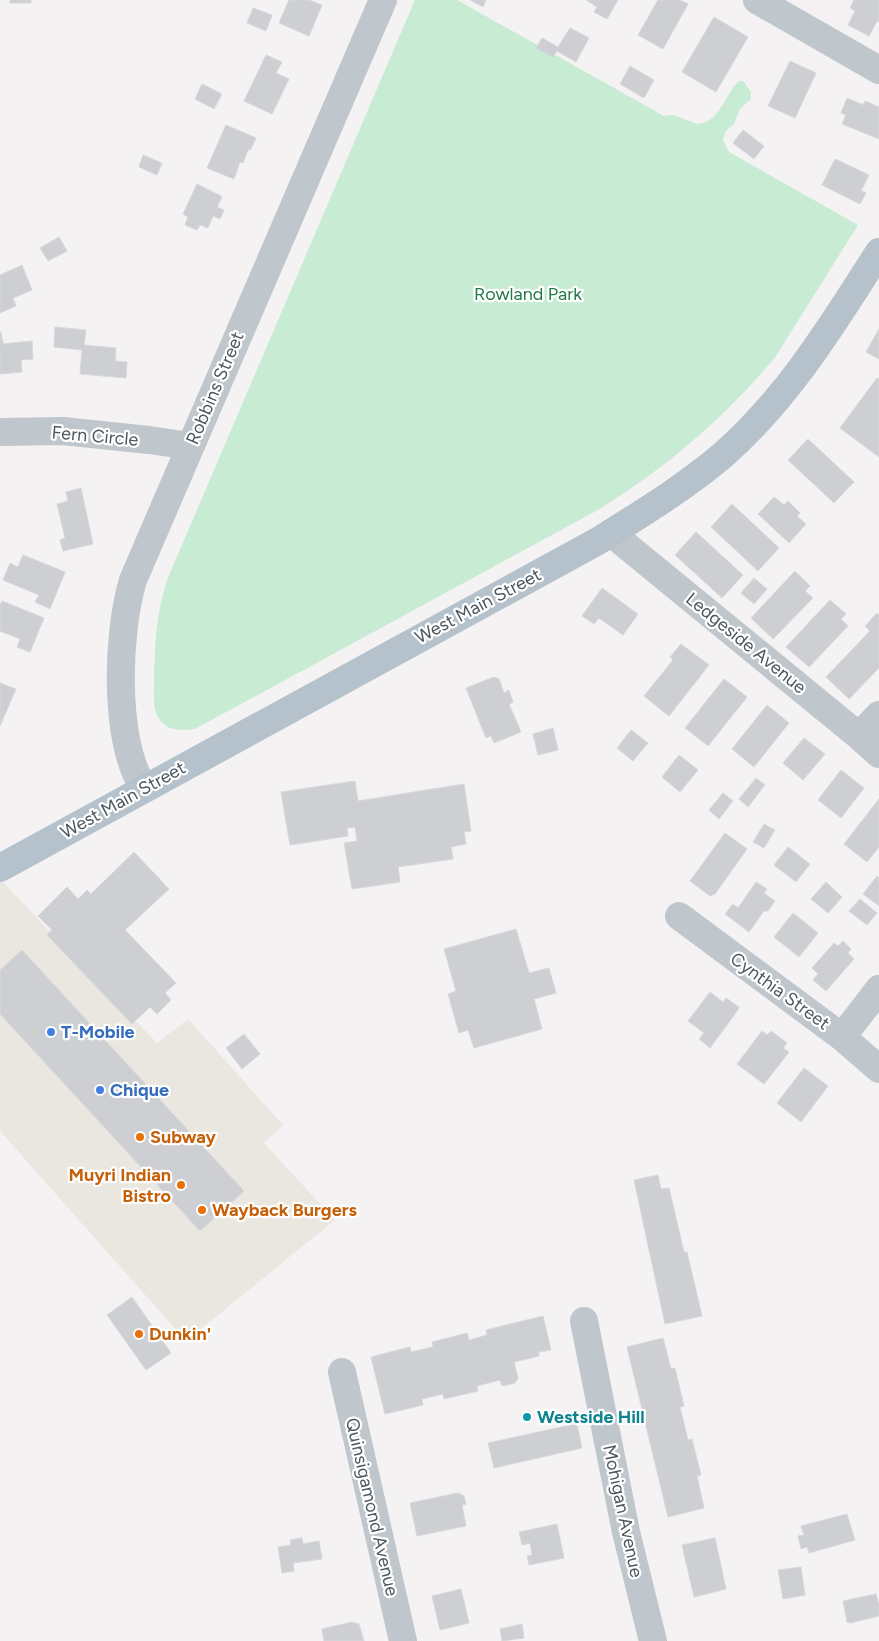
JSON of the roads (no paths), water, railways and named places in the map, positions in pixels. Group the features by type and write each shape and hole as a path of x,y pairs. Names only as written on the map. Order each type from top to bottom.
{"main road":[{"name":"West Main Street","path":"0,868 611,533 687,484 724,454 763,415 793,380 818,347 879,252"}],"street":[{"name":"Robbins Street","path":"144,789 137,778 132,762 124,721 121,659 125,616 134,580 383,0"},
{"path":"757,0 879,70"},
{"name":"Fern Circle","path":"0,432 63,431 190,446"},
{"name":"Ledgeside Avenue","path":"611,533 879,754"},
{"path":"859,736 879,715"},
{"name":"Cynthia Street","path":"678,916 842,1036 879,1069"},
{"path":"842,1036 879,990"},
{"name":"Mohigan Avenue","path":"584,1321 626,1532 653,1641"},
{"name":"Quinsigamond Avenue","path":"342,1372 403,1641"}],"place":[{"name":"T-Mobile","path":"51,1032"},
{"name":"Chique","path":"100,1090"},
{"name":"Subway","path":"140,1137"},
{"name":"Muyri Indian Bistro","path":"181,1185"},
{"name":"Wayback Burgers","path":"202,1210"},
{"name":"Dunkin'","path":"139,1334"},
{"name":"Westside Hill","path":"527,1417"}],"park label":[{"name":"Rowland Park","path":"528,294"}]}
